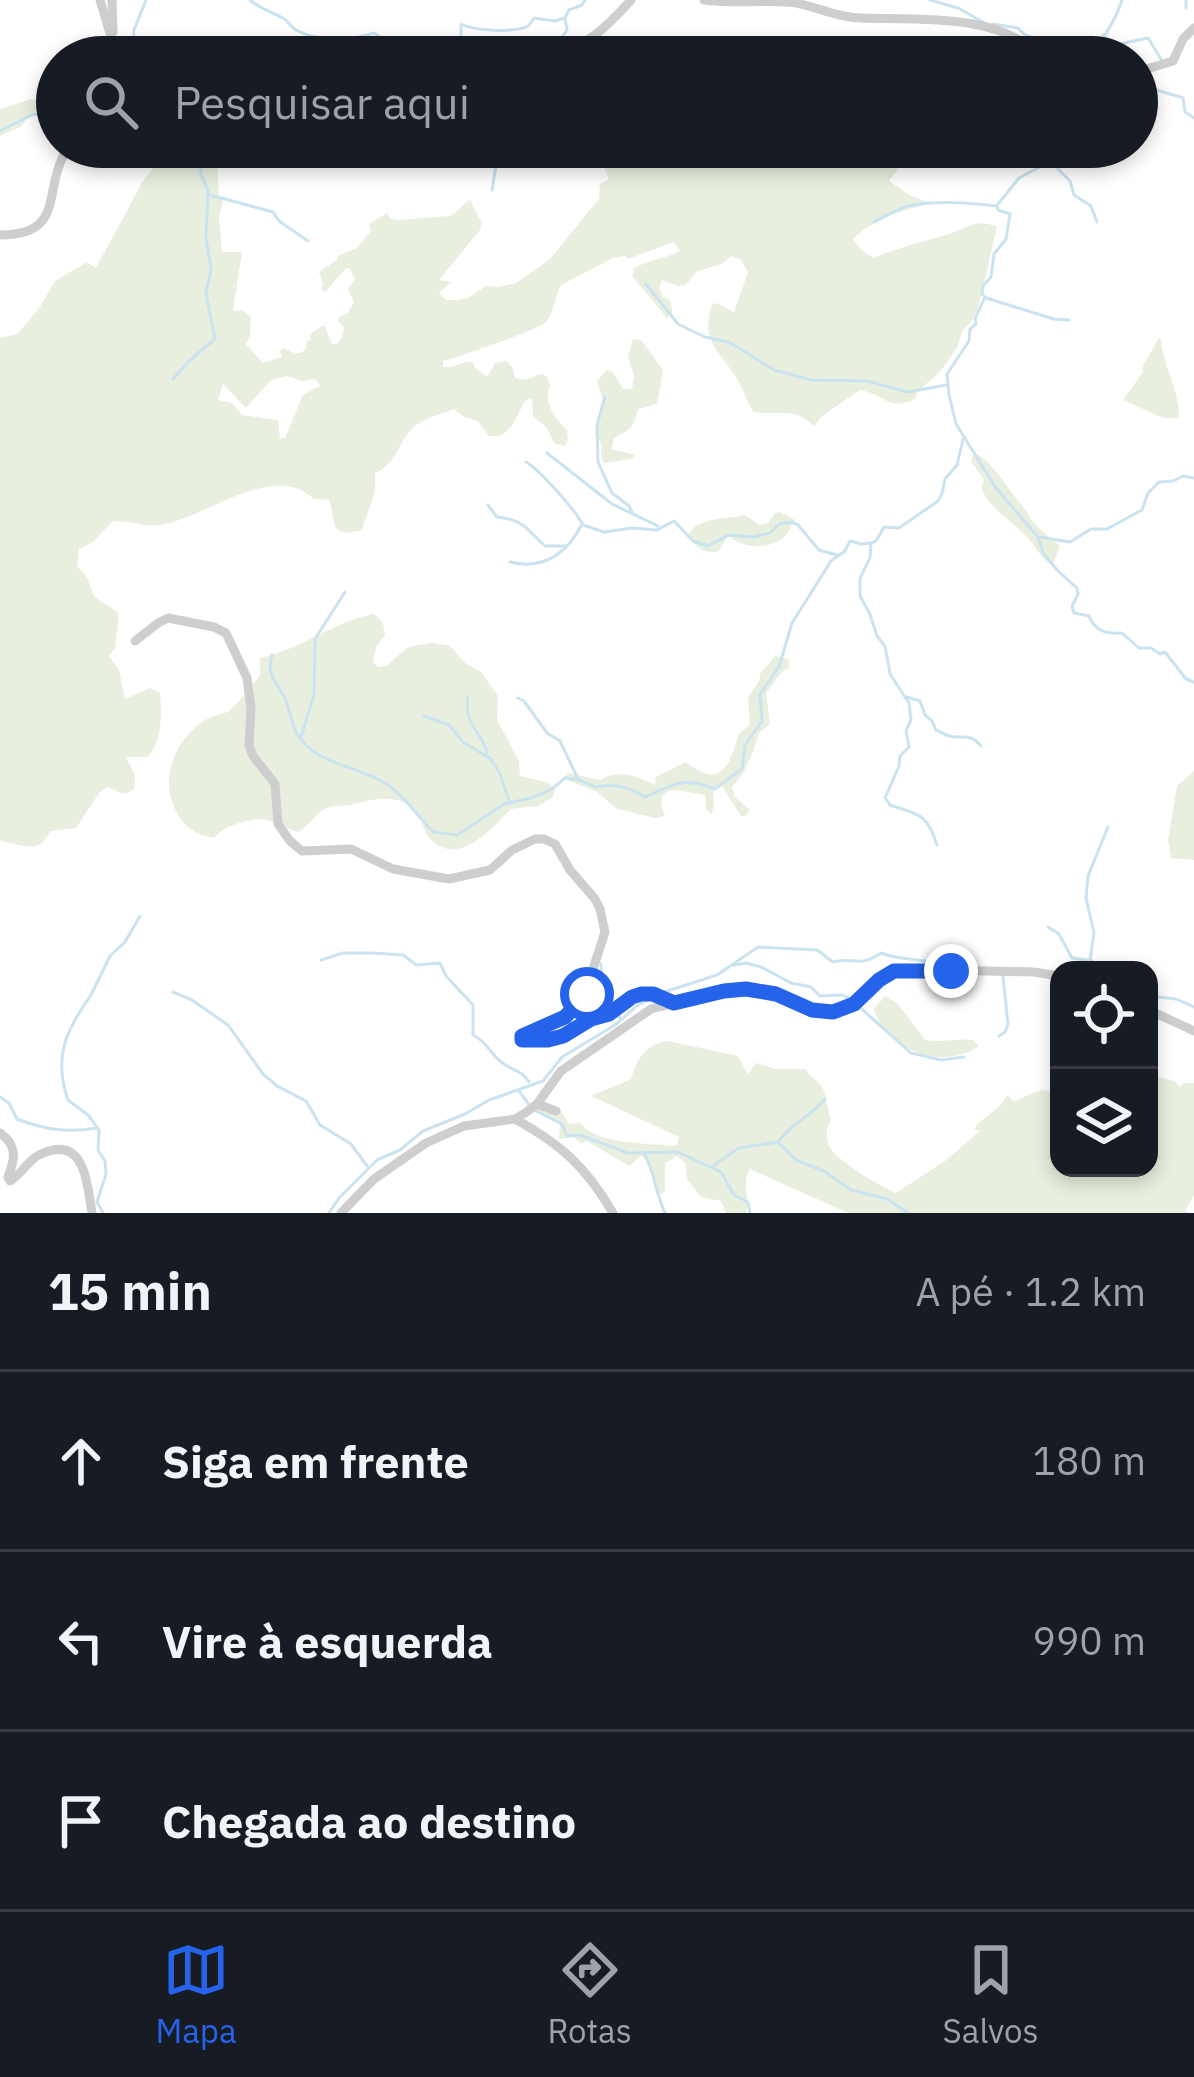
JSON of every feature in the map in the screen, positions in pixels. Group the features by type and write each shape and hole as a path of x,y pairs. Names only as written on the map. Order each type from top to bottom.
{"street":[{"path":"100,0 112,36"},
{"path":"112,0 112,36"},
{"path":"593,36 631,0"},
{"path":"704,0 795,3 847,17 914,18 1015,36"},
{"path":"1158,66 1173,61 1194,28"},
{"path":"0,235 28,232 42,221 58,168"},
{"path":"135,641 168,619 226,633 247,678 249,745 274,784 278,824 297,849 351,849 393,869 449,879 485,872 535,839 555,844 600,909 605,932 583,1000 565,1017 522,1040 563,1036 641,994 674,1003"},
{"path":"341,1213 374,1179 426,1143 464,1126 514,1119 537,1103 577,1058 644,1013 746,989 833,1012 854,1004 886,975 902,969 1050,975"},
{"path":"1158,1014 1194,1031"},
{"path":"537,1103 556,1111"},
{"path":"514,1119 572,1157 613,1213"},
{"path":"0,1133 15,1152 10,1181 40,1155 60,1151 78,1159 86,1171 92,1213"}],"green space":[{"path":"36,100 36,113 29,114 22,126 0,136 0,109"},
{"path":"153,168 217,168 223,201 219,217 222,252 242,252 233,311 243,310 251,317 246,344 263,363 282,357 284,348 303,351 310,334 324,325 332,344 342,338 344,328 338,321 354,302 348,289 355,279 346,268 325,292 319,272 337,256 357,248 371,231 369,224 387,213 399,220 450,216 470,200 482,223 480,230 439,280 451,282 439,293 446,300 460,300 486,286 516,283 549,260 599,199 600,184 609,179 604,168 897,168 889,181 930,203 890,216 853,239 874,258 975,224 997,227 978,309 941,371 906,403 892,403 860,390 814,426 793,414 754,412 713,344 708,327 712,305 734,312 748,272 741,260 731,256 722,264 697,271 686,285 662,280 659,288 671,301 672,313 667,318 633,277 633,269 680,251 674,242 628,259 613,258 561,285 551,314 541,326 443,361 443,367 473,362 487,377 495,363 506,361 515,378 547,377 549,404 567,430 564,446 554,443 547,428 533,416 532,398 501,436 489,436 478,421 454,409 415,426 388,464 375,473 362,530 339,530 329,500 279,486 238,495 160,525 113,521 79,549 77,567 96,598 119,614 115,648 109,656 119,670 125,699 150,688 160,693 156,743 148,757 126,757 135,775 130,792 107,787 76,828 51,831 37,846 15,844 0,840 0,338 17,334 55,281 87,262 96,268","holes":["287,376 315,379 320,386 303,395 285,438 280,438 278,420 242,415 232,403 218,400 223,384 246,408 271,380"]},
{"path":"1159,338 1179,418 1163,418 1123,400"},
{"path":"633,339 641,340 663,370 657,404 638,409 631,427 614,438 612,449 635,455 632,459 604,463 595,434 604,404 597,381 607,370 623,389 632,389 628,357"},
{"path":"974,453 1060,546 1053,565 985,496 984,480 971,461"},
{"path":"780,512 795,520 785,536 763,546 747,545 728,535 719,551 710,552 688,535 713,520 745,515 760,525"},
{"path":"374,614 383,623 385,635 376,647 373,662 378,667 407,648 433,643 450,646 481,672 498,696 497,720 519,761 520,776 549,783 555,790 553,797 538,806 511,809 483,836 449,849 427,835 415,810 391,799 326,808 298,832 259,819 234,825 214,838 189,827 173,804 169,779 175,754 190,732 236,704 260,675 260,658"},
{"path":"775,656 789,659 789,668 766,693 770,724 759,733 732,787 735,797 750,810 745,816 722,786 713,792 711,814 705,795 676,790 663,795 665,816 655,818 617,809 596,791 565,777 568,773 600,780 621,774 655,785 656,777 686,762 708,774 723,770 739,733 750,725 748,698"},
{"path":"1194,771 1194,860 1171,858 1168,840 1177,786"},
{"path":"885,996 898,1004 925,1040 974,1040 979,1046 950,1057 903,1046 881,1024 874,1009"},
{"path":"668,1041 738,1056 748,1074 756,1063 805,1069 825,1093 830,1148 850,1166 896,1193 980,1131 976,1125 1007,1095 1014,1101 1040,1090 1050,1092 1050,1177 1158,1177 1158,1077 1181,1087 1194,1083 1194,1196 1185,1211 1191,1213 848,1213 750,1169 746,1213 726,1213 721,1201 701,1197 677,1156 665,1163 665,1192 656,1195 648,1162 641,1156 629,1166 587,1141 559,1139 560,1125 534,1108 559,1107 569,1124 580,1123 611,1139 676,1146 679,1137 591,1096 631,1079 653,1045"}],"waterway":[{"path":"134,36 146,0"},
{"path":"250,0 313,36"},
{"path":"563,36 569,10 585,0"},
{"path":"930,0 983,22"},
{"path":"1103,36 1122,0"},
{"path":"1186,0 1186,8"},
{"path":"461,36 461,24 505,30 528,26 534,18 565,18"},
{"path":"993,24 1018,28 1028,36"},
{"path":"360,36 378,36"},
{"path":"1158,54 1161,59"},
{"path":"1158,90 1183,98 1185,112 1194,118"},
{"path":"0,131 36,114"},
{"path":"173,379 215,339 206,293 211,269 206,238 208,191 201,168"},
{"path":"492,190 496,168"},
{"path":"998,204 1019,178 1038,168"},
{"path":"1057,168 1070,181 1074,195 1091,206 1097,222"},
{"path":"210,195 273,212 308,241"},
{"path":"874,222 905,207 931,203 997,206 1010,214 1006,239 994,254 991,277 983,286 985,297 976,324 947,374 956,424 996,488 1038,537 1043,553 1077,588 1074,613 1089,616 1102,631 1122,633 1139,648 1165,652 1186,679 1194,682"},
{"path":"646,284 678,324 729,342 774,370 811,380 867,381 908,392 946,385"},
{"path":"986,298 1069,320"},
{"path":"605,397 597,425 598,462 612,493 632,512"},
{"path":"937,845 925,821 885,798 900,756 909,747 906,731 911,720 909,703 890,674 885,646 860,596 860,578 871,543 884,527 899,528 938,501 945,479 957,465 963,439"},
{"path":"547,453 612,504 658,526"},
{"path":"526,462 583,525 604,532 657,530 674,521 693,541 708,546 729,535 754,537 792,522 819,550 837,555"},
{"path":"1040,537 1070,542 1091,529 1107,529 1142,510 1148,493 1159,482 1194,478"},
{"path":"488,505 497,517 519,523 545,546 566,546"},
{"path":"510,562 533,564 552,558 581,526"},
{"path":"272,655 273,678 305,745 388,785 434,832 457,835 504,804 531,798 565,778 595,787 621,787 645,797 687,782 715,789 742,769 745,745 762,721 760,694 779,667 792,623 831,561 850,541 871,543"},
{"path":"301,737 314,695 315,639 345,592"},
{"path":"468,697 468,716 487,753"},
{"path":"907,697 920,701 936,730 969,737 981,746"},
{"path":"518,698 547,733 560,741 577,777"},
{"path":"424,716 449,725 463,742 491,759 509,800"},
{"path":"1090,961 1094,933 1086,898 1088,876 1108,827"},
{"path":"103,1213 97,1202 106,1174 98,1150 99,1130 68,1100 62,1057 69,1032 110,956 140,916"},
{"path":"1048,927 1059,934 1072,958 1092,961"},
{"path":"658,994 717,975 758,947 817,950 833,962 861,961 881,953 943,965"},
{"path":"321,960 343,953 373,953 403,955 416,965 440,963 473,1005 473,1035 529,1082"},
{"path":"601,964 603,999 620,1018"},
{"path":"734,965 761,967 791,983 811,987 820,996 852,999"},
{"path":"999,1036 1008,1025 1003,976"},
{"path":"173,992 228,1025 263,1074 306,1101 320,1125 351,1144 367,1166"},
{"path":"329,1213 377,1160 400,1150 423,1131 543,1081 562,1057 653,997"},
{"path":"1158,997 1194,1007"},
{"path":"856,1004 911,1053 941,1060 964,1057"},
{"path":"519,1091 530,1106"},
{"path":"0,1097 17,1119 28,1123 66,1130 97,1128"},
{"path":"714,1165 739,1148 778,1142 825,1099"},
{"path":"536,1111 562,1124 567,1136 580,1135 628,1153 678,1152 721,1172 734,1195 748,1202 750,1213"},
{"path":"778,1142 796,1160 824,1171 851,1190 887,1199 908,1213"},
{"path":"644,1153 665,1213"}],"route":[{"path":"587,994 565,1017 522,1040 563,1036 641,994 674,1003 746,989 833,1012 854,1004 894,971 951,971"}]}
